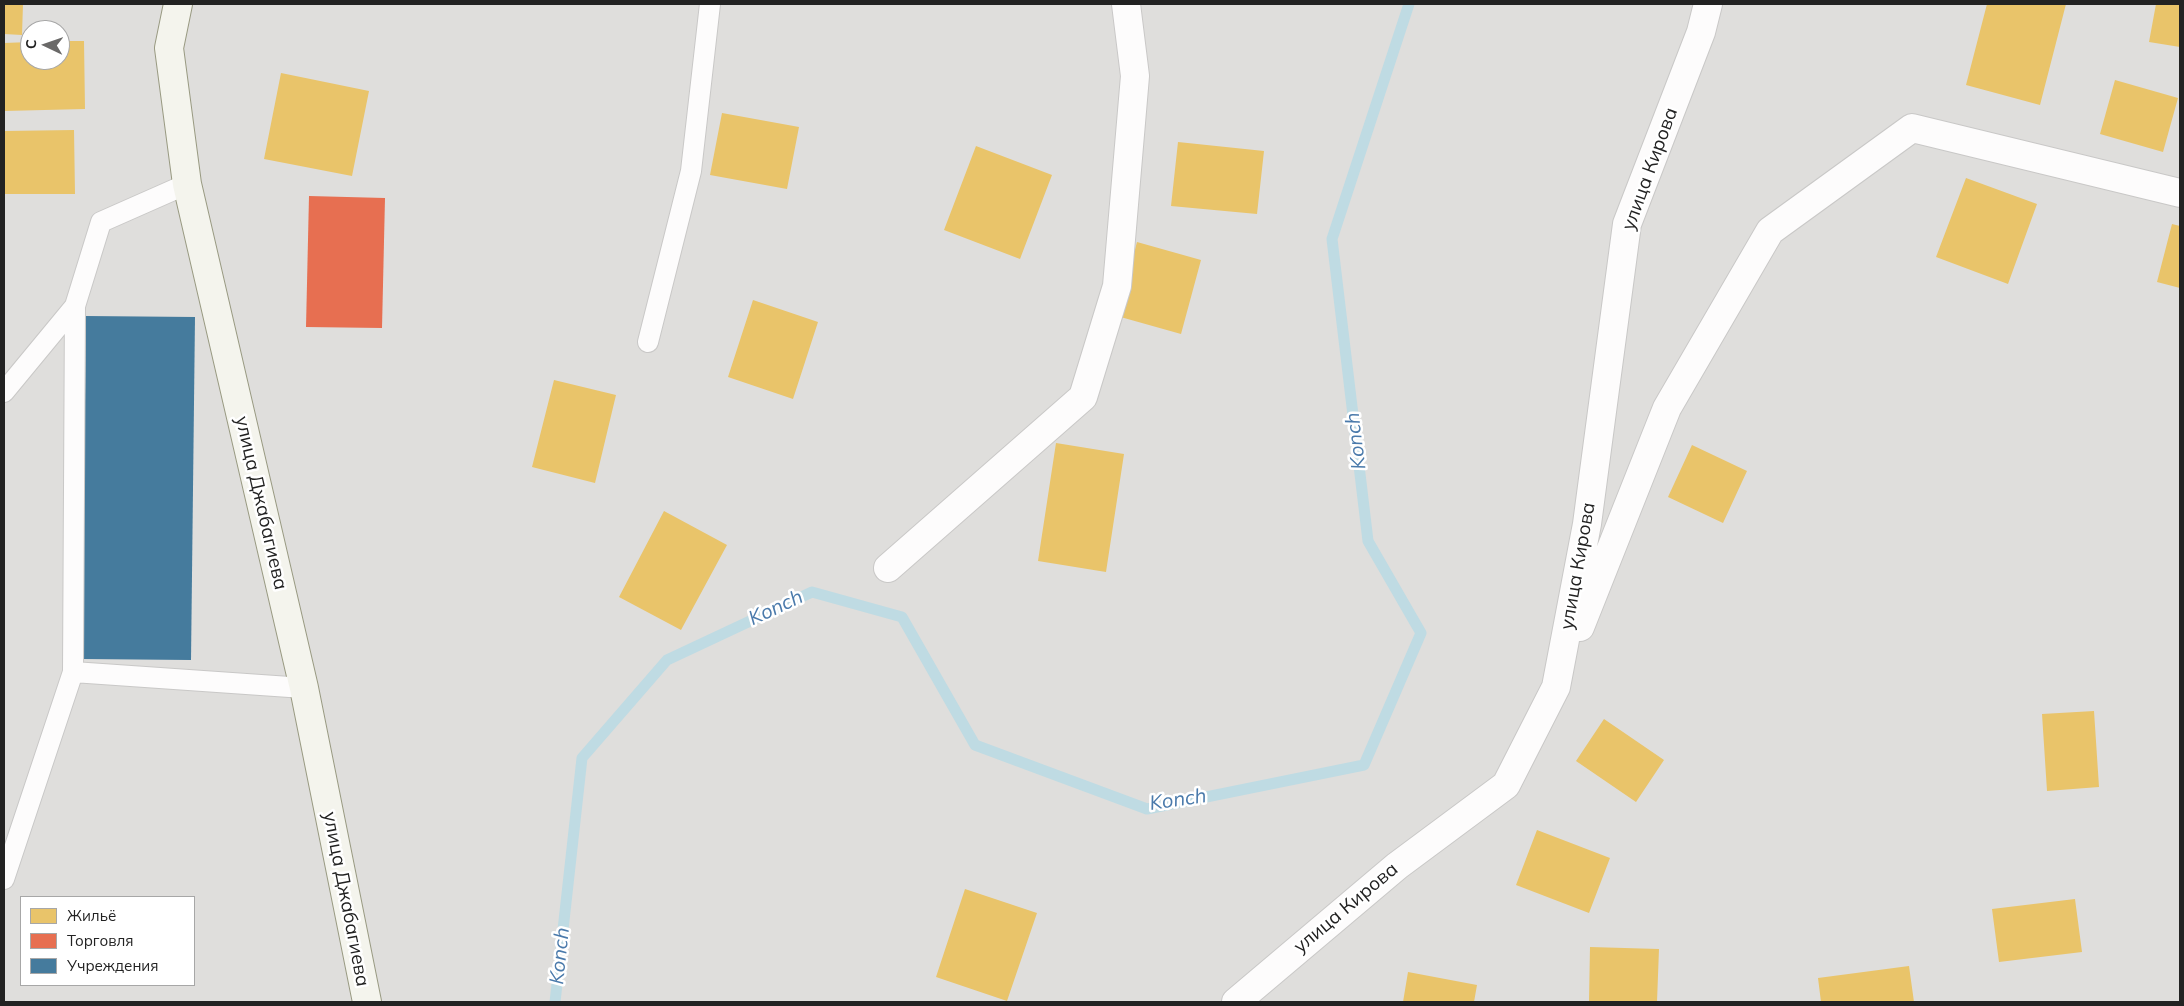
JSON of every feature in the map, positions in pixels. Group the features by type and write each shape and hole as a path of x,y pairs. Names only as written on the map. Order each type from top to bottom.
{"main road":[{"name":"улица Джабагиева","path":"178,4 169,48 187,184 304,688 367,1002"}],"street":[{"path":"888,568 1083,397 1117,286 1135,76 1126,4"},
{"name":"улица Кирова","path":"1236,1002 1397,866 1506,785 1556,686 1587,524 1627,224 1701,32 1708,4"},
{"path":"1556,686 1667,408 1770,231 1912,128 2180,193"}],"lane":[{"path":"648,342 691,172 710,4"},
{"path":"4,879 73,672 75,306 101,222 187,184"},
{"path":"4,392 75,306"},
{"path":"73,672 304,688"}],"shaded area":[{"path":"4,4 2180,4 2180,1002 4,1002"}],"building: Жильё":[{"path":"4,4 23,4 20,35 4,34"},
{"path":"1987,4 2066,4 2040,105 1966,85"},
{"path":"2156,4 2180,4 2180,47 2149,42"},
{"path":"70,41 84,41 85,109 4,111 4,43 20,42 20,70 70,70"},
{"path":"281,73 369,91 352,176 264,159"},
{"path":"2115,80 2178,98 2163,152 2100,134"},
{"path":"722,113 799,127 787,189 710,175"},
{"path":"74,130 75,194 4,194 4,131"},
{"path":"1178,142 1264,151 1257,214 1171,206"},
{"path":"976,146 1052,175 1020,259 944,230"},
{"path":"1966,178 2037,204 2008,284 1936,257"},
{"path":"2172,224 2180,226 2180,288 2157,282"},
{"path":"1137,242 1201,260 1181,334 1117,316"},
{"path":"753,300 818,322 793,399 728,377"},
{"path":"554,380 616,395 595,483 532,467"},
{"path":"1056,443 1124,454 1106,572 1038,561"},
{"path":"1692,445 1747,471 1723,523 1668,497"},
{"path":"664,511 727,545 681,630 619,597"},
{"path":"2094,711 2099,787 2047,791 2042,714"},
{"path":"1604,719 1664,760 1636,802 1576,761"},
{"path":"1537,830 1610,858 1589,913 1516,885"},
{"path":"965,889 1037,913 1007,1001 936,977"},
{"path":"2075,899 2082,952 1999,962 1992,909"},
{"path":"1590,947 1659,949 1657,1002 1589,1002"},
{"path":"1909,966 1914,1002 1821,1002 1818,978"},
{"path":"1408,972 1477,985 1474,1002 1403,1002"}],"building: Торговля":[{"path":"309,196 385,198 382,328 306,327"}],"building: Учреждения":[{"path":"86,316 195,317 191,660 82,659"}],"waterway":[{"name":"Konch","path":"555,1002 582,758 667,660 812,592 902,617 975,745 1147,809 1364,765 1421,633 1368,541 1332,239 1409,4"}]}
